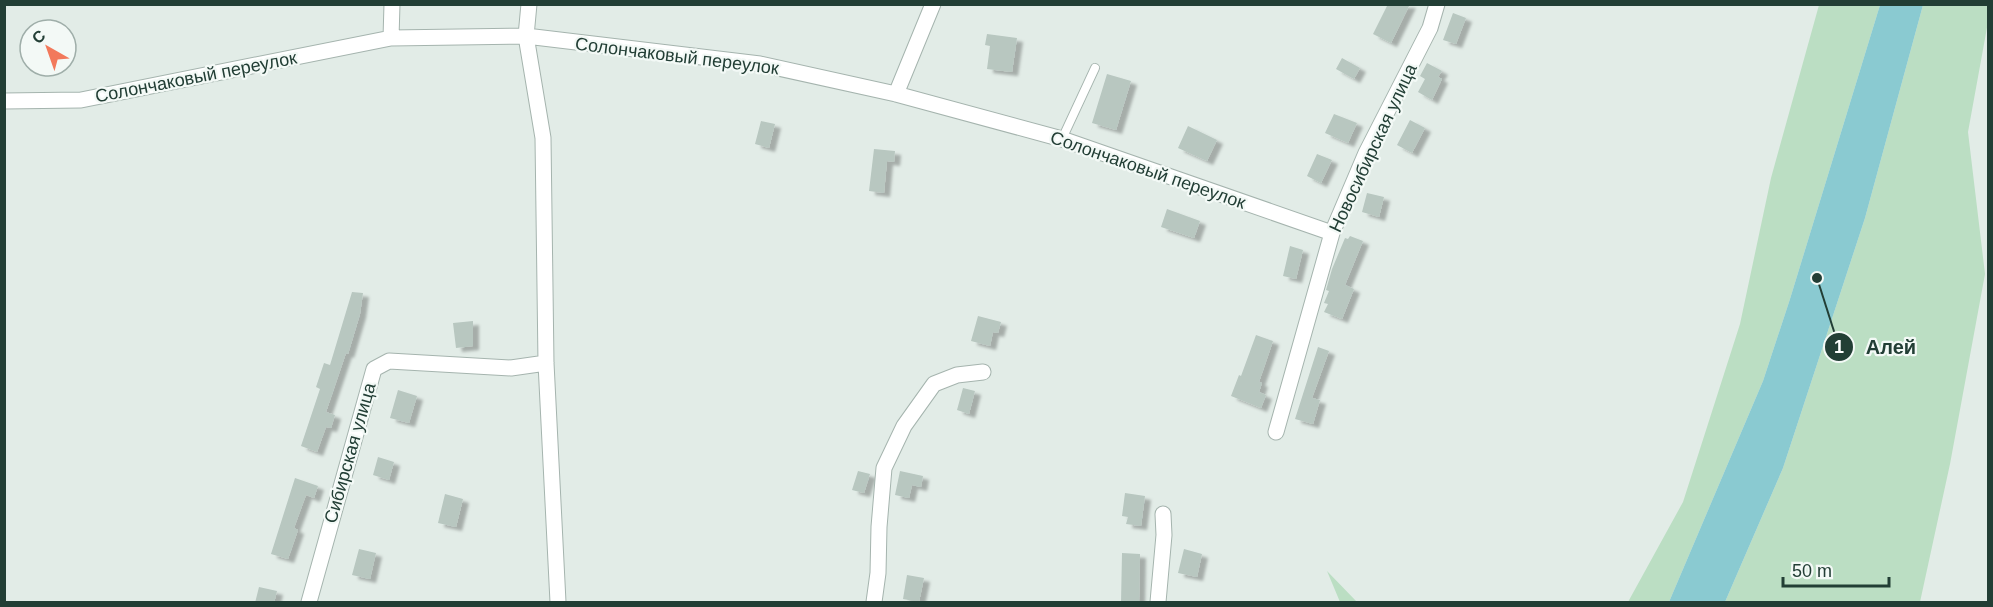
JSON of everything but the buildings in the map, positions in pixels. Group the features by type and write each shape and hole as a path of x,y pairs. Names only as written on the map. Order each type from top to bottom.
{"street":[{"path":"391,38 392,4"},
{"path":"530,4 526,36 543,138 546,363 558,603"},
{"path":"896,94 933,4"},
{"name":"Новосибирская улица","path":"1276,432 1332,233 1366,153 1430,28 1437,4"},
{"name":"Солончаковый переулок","path":"4,101 81,100 391,38 526,36 760,64 896,94 1062,139 1332,233"},
{"name":"Сибирская улица","path":"309,603 374,369 389,361 511,368 546,363"},
{"path":"874,603 884,468 904,426 934,384 957,375 983,372"},
{"path":"1158,603 1164,535 1163,514"}],"lane":[{"path":"1062,139 1095,68"}],"green space":[{"path":"1819,5 1880,5 1790,299 1763,381 1669,602 1628,602 1683,502 1740,324 1771,178"},
{"path":"1923,5 1988,5 1988,22 1968,132 1985,274 1950,464 1920,602 1725,602 1783,468 1865,218"},
{"path":"1327,571 1357,602 1340,602"}],"water":[{"path":"1880,5 1923,5 1865,218 1783,468 1725,602 1669,602 1763,381"}],"place":[{"name":"Алей","path":"1817,278"}]}
